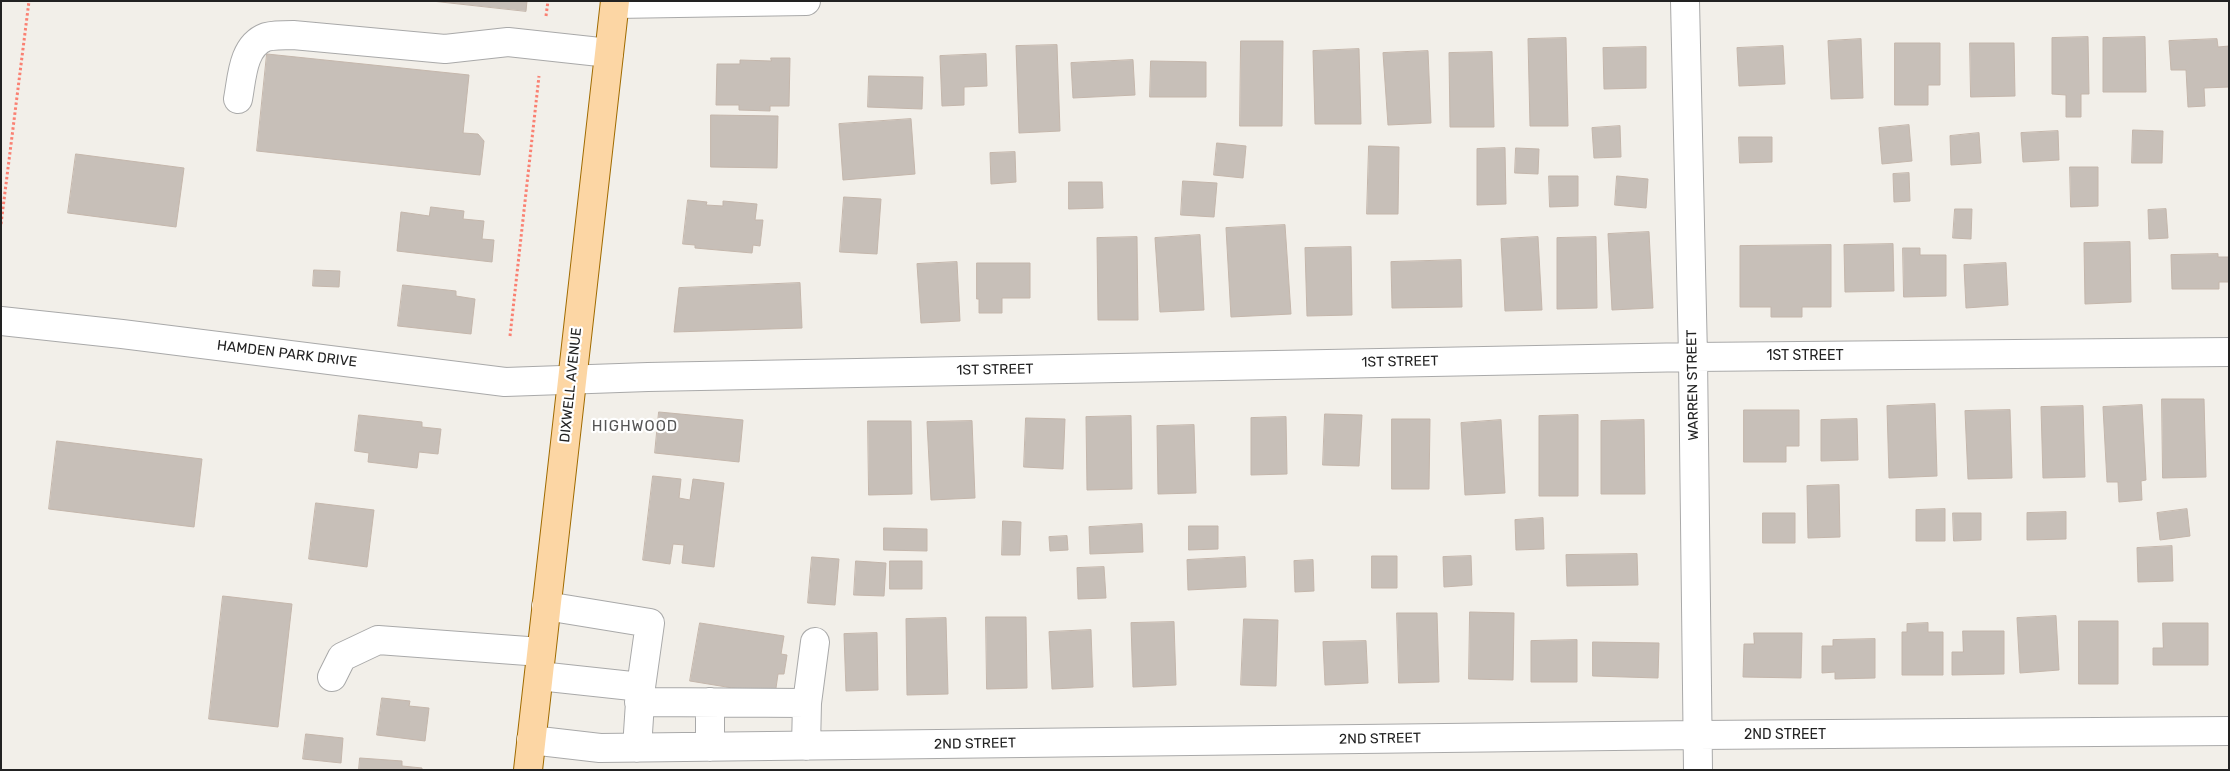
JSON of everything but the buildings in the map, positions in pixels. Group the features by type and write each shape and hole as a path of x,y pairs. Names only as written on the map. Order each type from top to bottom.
{"main road":[{"name":"DIXWELL AVENUE","path":"528,770 615,3"}],"street":[{"path":"615,3 806,1"},
{"name":"WARREN STREET","path":"1685,1 1693,357 1698,770"},
{"path":"238,99 247,55 256,43 266,38 293,35 445,49 508,42 609,53"},
{"name":"HAMDEN PARK DRIVE","path":"1,321 122,334 505,382 572,380"},
{"name":"1ST STREET","path":"572,380 1693,357 2229,352"},
{"path":"546,606 650,623 640,695 637,748"},
{"path":"332,677 342,657 378,640 540,664 640,695 710,702 807,703"},
{"path":"806,746 807,703 815,642"},
{"path":"710,702 710,747"},
{"name":"2ND STREET","path":"531,740 600,748 637,748 1698,735 2229,731"}],"path":[{"path":"1,224 29,1"},
{"path":"510,336 548,1"}],"district":[{"name":"HIGHWOOD","path":"635,427"}]}
